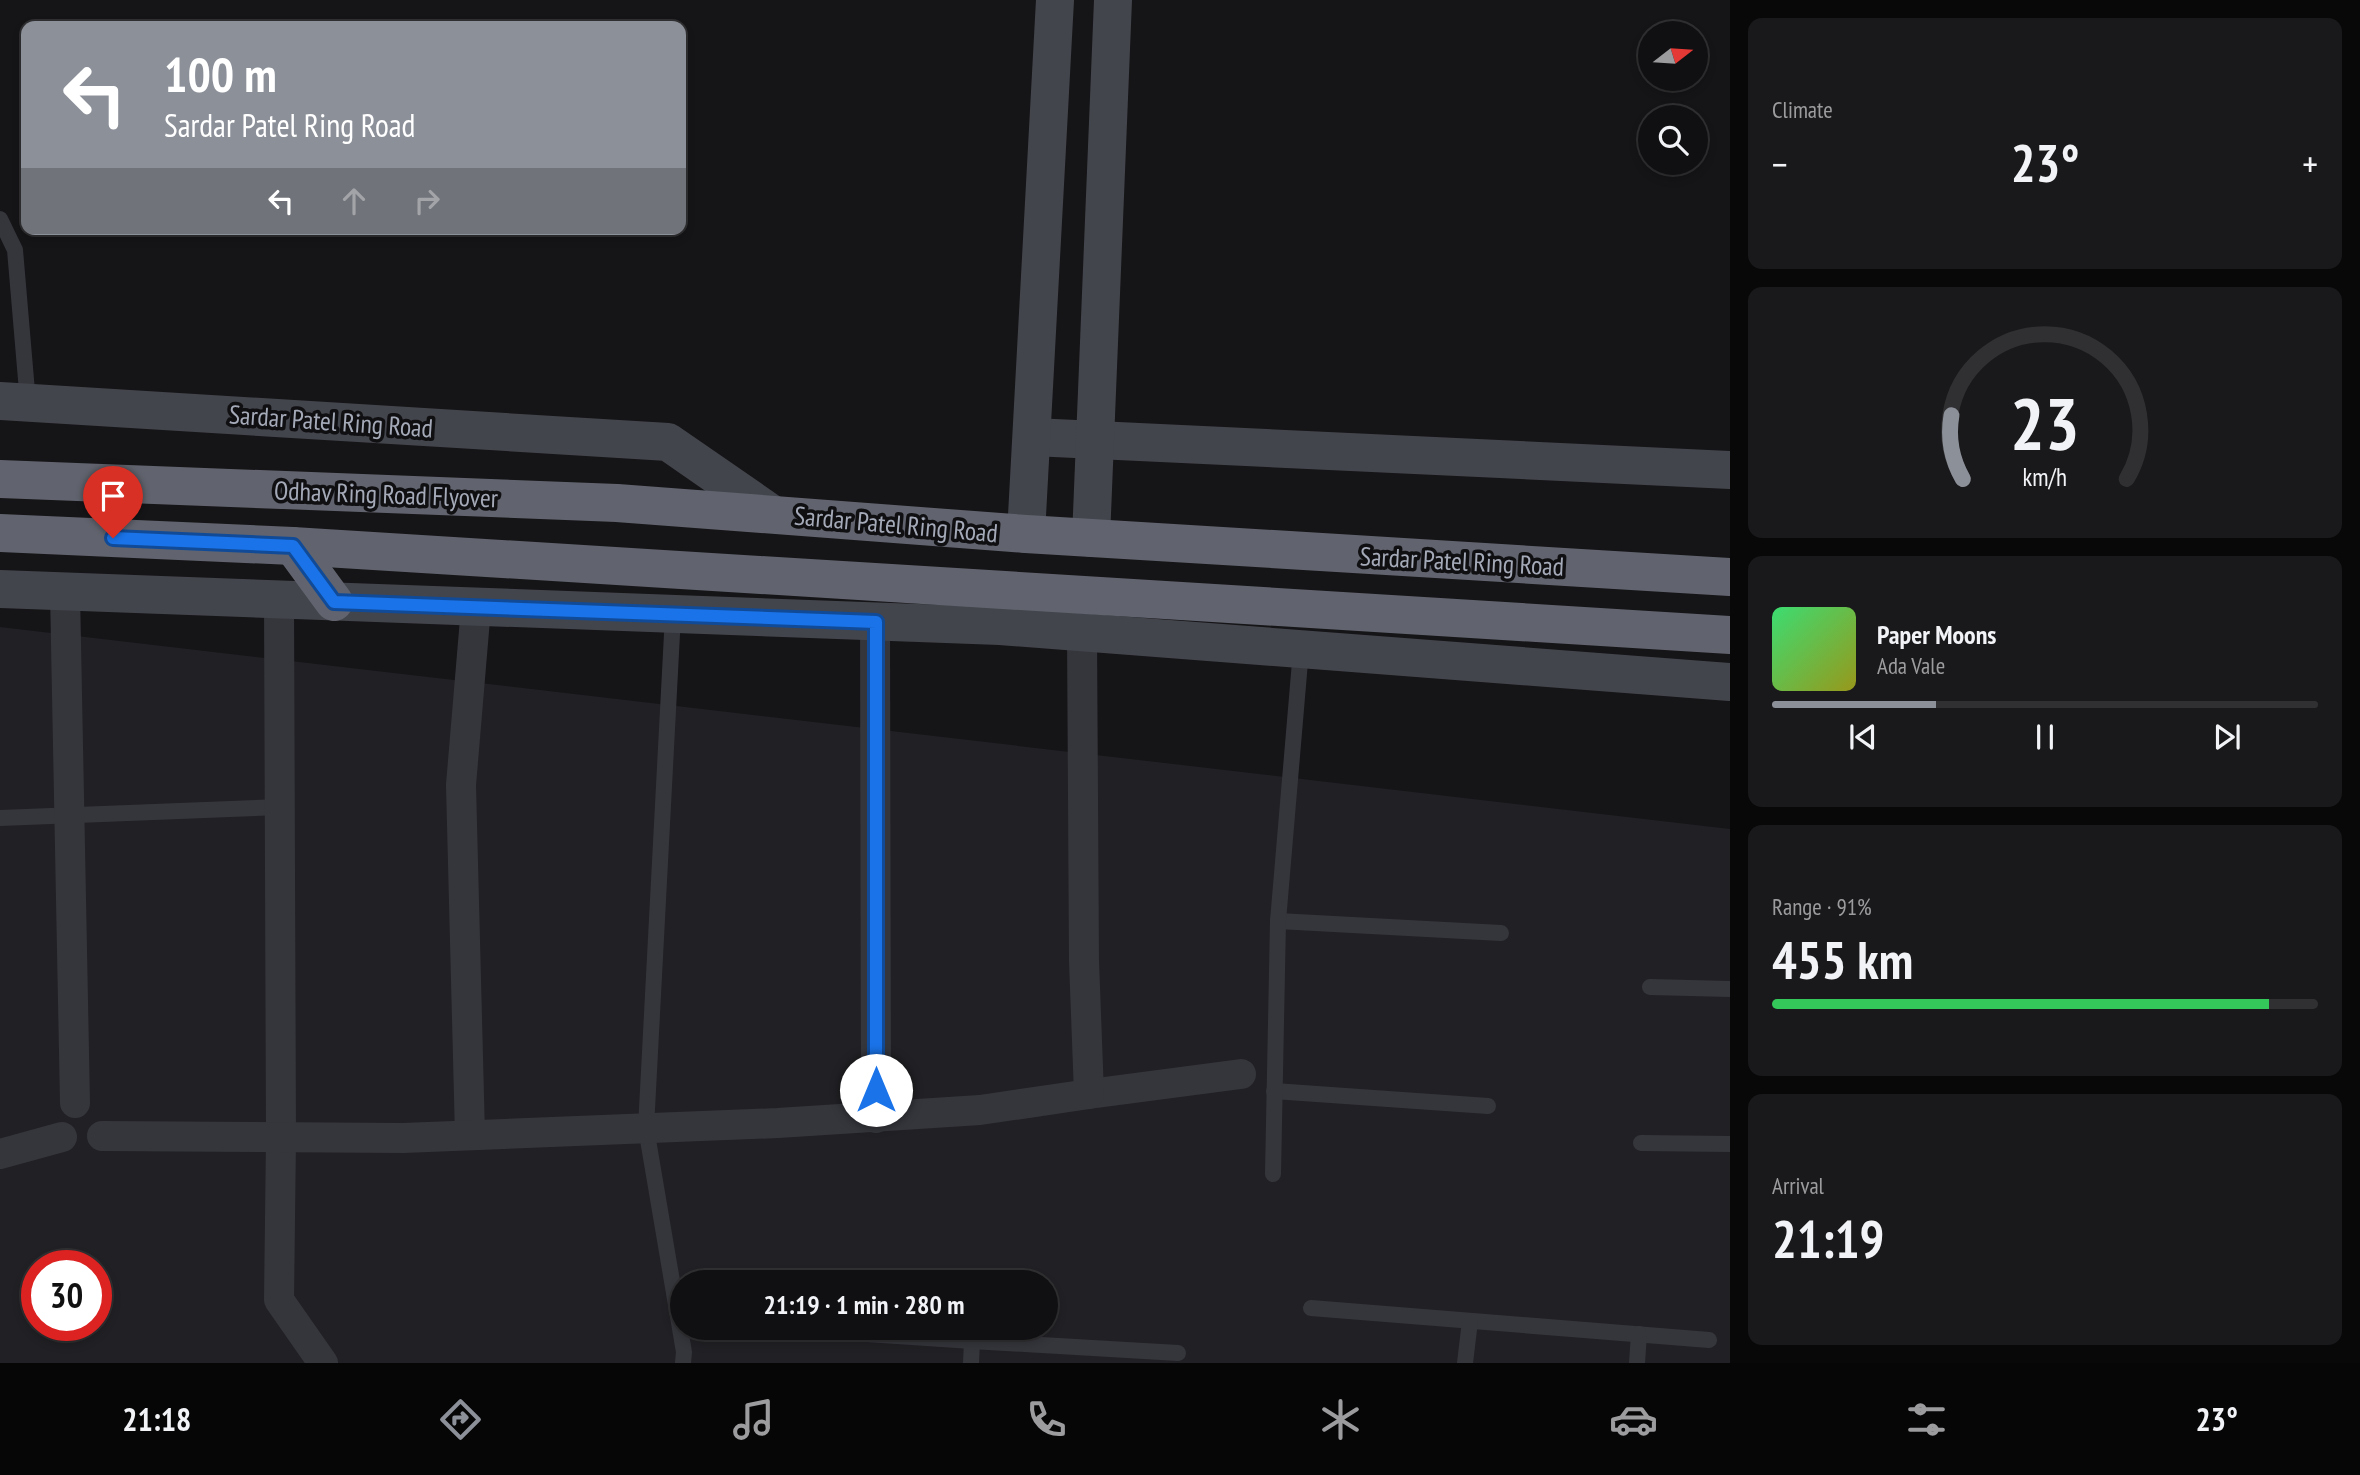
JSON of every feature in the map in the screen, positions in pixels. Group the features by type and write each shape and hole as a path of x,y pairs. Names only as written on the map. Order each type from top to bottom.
{"highway":[{"name":"Odhav Ring Road Flyover","path":"0,479 617,503 772,514"},
{"name":"Sardar Patel Ring Road","path":"772,514 1026,534 1730,577"},
{"path":"0,533 293,546 1730,635"},
{"path":"293,546 334,602"}],"street":[{"path":"1026,534 1055,0"},
{"path":"1091,538 1113,0"},
{"name":"Sardar Patel Ring Road","path":"14,402 668,442 772,514"},
{"path":"1033,437 1730,470"},
{"path":"0,589 1000,626 1730,682"},
{"path":"65,592 75,1103"},
{"path":"279,600 279,1300 323,1363"},
{"path":"470,1135 461,785 476,607"},
{"path":"876,622 876,1118"},
{"path":"1082,633 1084,961 1089,1094"},
{"path":"102,1136 402,1138 876,1118 979,1110 1241,1074"},
{"path":"0,1154 62,1137"}],"lane":[{"path":"0,219 15,250 14,402"},
{"path":"673,615 646,1128 684,1352 683,1363"},
{"path":"1273,1174 1278,921 1301,650"},
{"path":"0,818 280,807"},
{"path":"1278,921 1501,933"},
{"path":"1650,986 1730,989"},
{"path":"1274,1091 1488,1106"},
{"path":"1641,1143 1730,1144"},
{"path":"1311,1308 1709,1340"},
{"path":"1465,1363 1470,1321"},
{"path":"1637,1363 1639,1334"},
{"path":"957,1340 1178,1353"},
{"path":"971,1363 972,1341"}],"shaded area":[{"path":"0,627 1730,829 1730,1363 0,1363"}],"route":[{"path":"113,538 293,546 334,602 876,622 876,1090"}]}
